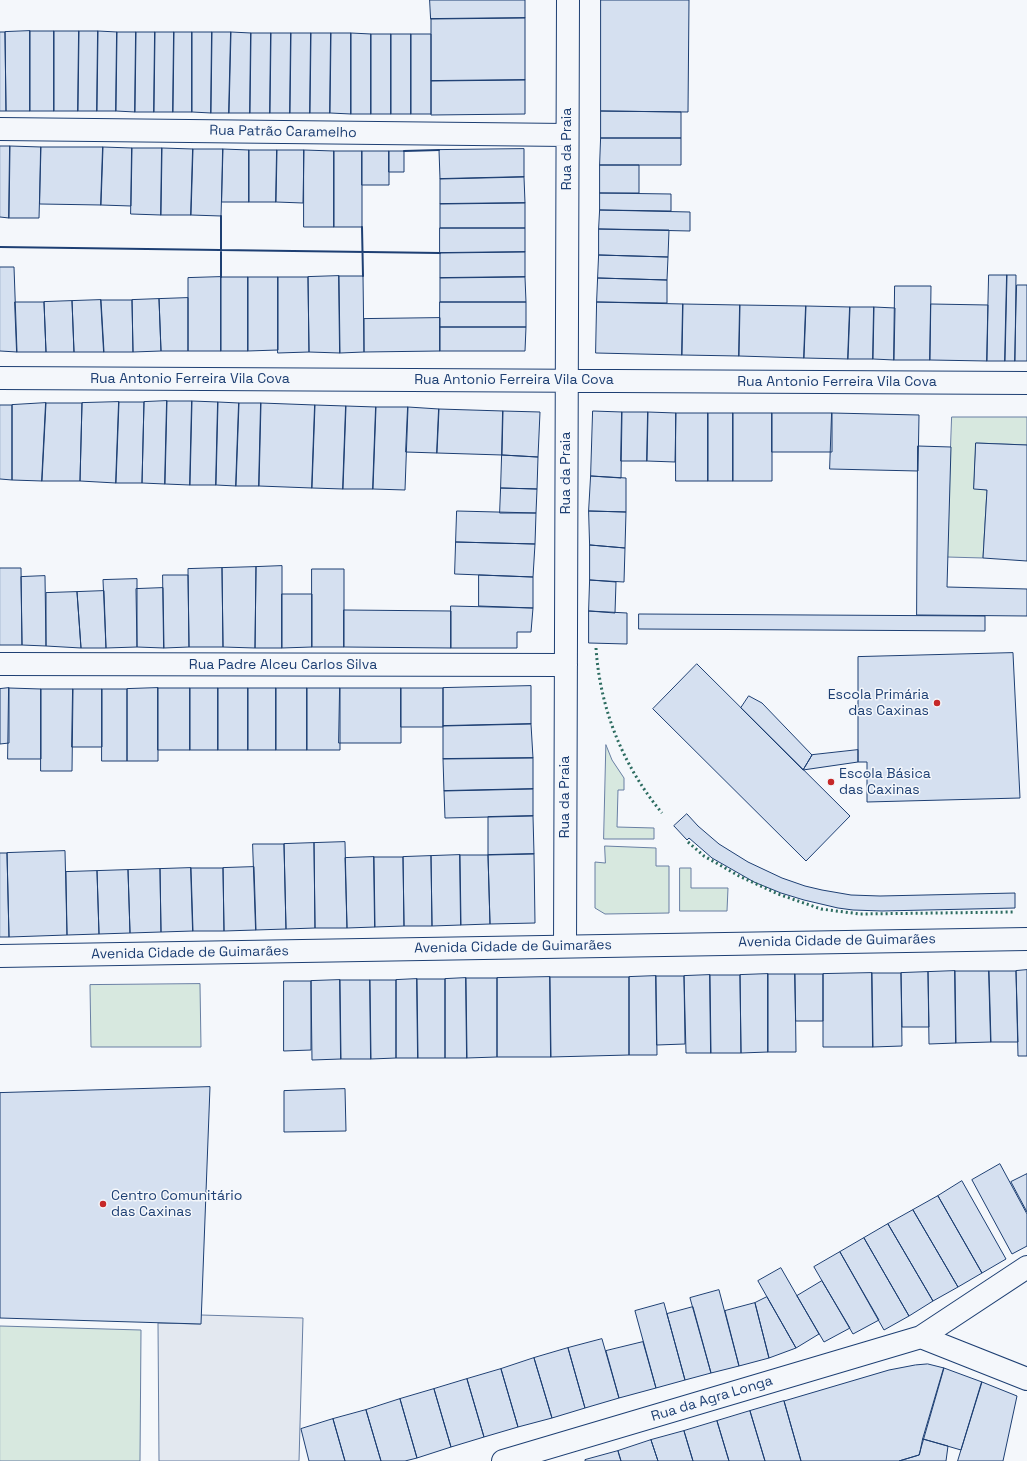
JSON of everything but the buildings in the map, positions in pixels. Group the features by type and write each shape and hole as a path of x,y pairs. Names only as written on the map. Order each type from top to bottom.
{"street":[{"name":"Rua da Praia","path":"565,946 568,0"},
{"name":"Rua Patrão Caramelho","path":"0,129 567,134"},
{"name":"Rua Antonio Ferreira Vila Cova","path":"0,378 1027,383"},
{"name":"Rua Padre Alceu Carlos Silva","path":"0,664 566,665"},
{"name":"Avenida Cidade de Guimarães","path":"0,956 1027,939"},
{"name":"Rua da Agra Longa","path":"503,1461 921,1337 1027,1267"},
{"path":"921,1337 1027,1379"}],"shaded area":[{"path":"952,417 1027,417 1027,445 976,443 974,488 987,490 983,558 947,557"},
{"path":"606,745 612,760 624,778 624,790 618,790 617,827 654,828 654,839 604,839"},
{"path":"605,846 656,848 656,866 669,866 669,913 605,914 595,908 595,862 605,863"},
{"path":"680,868 691,868 691,888 728,888 727,911 680,911"},
{"path":"200,984 201,1047 91,1047 90,985"},
{"path":"201,1315 303,1318 299,1461 159,1461 158,1323 200,1324"},
{"path":"0,1326 141,1330 140,1461 0,1461"}],"hedge":[{"path":"596,648 598,671 608,715 616,736 636,776 662,813"},
{"path":"688,842 704,856 739,876 778,894 821,909 860,914 1015,912"}],"wall":[{"path":"404,151 439,150"},
{"path":"221,216 221,277"},
{"path":"362,227 363,276"},
{"path":"0,247 440,253"}],"place":[{"name":"Escola Primária das Caxinas","path":"937,703"},
{"name":"Escola Básica das Caxinas","path":"831,782"},
{"name":"Centro Comunitário das Caxinas","path":"103,1204"}]}
